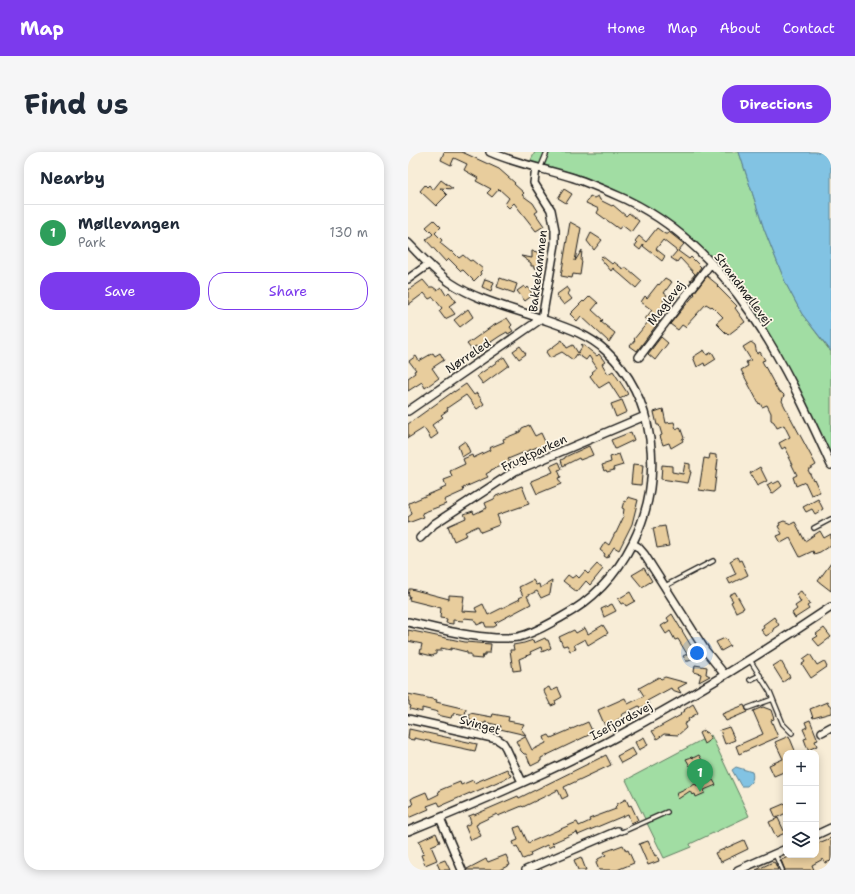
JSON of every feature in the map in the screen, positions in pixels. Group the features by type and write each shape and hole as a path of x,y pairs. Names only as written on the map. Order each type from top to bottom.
{"street":[{"name":"Strandmøllevej","path":"490,152 516,162 589,184 652,214 678,232 711,263 739,297 776,353 800,398 831,465"},
{"name":"Bakkekammen","path":"408,622 450,631 491,637 511,637 529,633 572,612 593,596 612,576 633,544 646,507 652,476 651,450 645,416 640,399 632,384 618,364 599,345 579,332 541,318 555,244 556,230 551,210 534,183 538,168"},
{"path":"408,243 447,280 473,295 541,318"},
{"name":"Maglevej","path":"639,357 711,263"},
{"path":"408,279 429,264"},
{"name":"Nørreled","path":"408,411 541,318"},
{"name":"Frugtparken","path":"420,538 434,524 515,471 645,416"},
{"path":"633,544 642,551 705,650 725,675"},
{"name":"Isefjordsvej","path":"408,830 440,818 522,782 604,743 725,675 830,609"},
{"name":"Svinget","path":"408,719 497,739 506,748 522,782"},
{"path":"822,732 831,727"},
{"path":"440,818 462,870"},
{"path":"819,834 831,828"},
{"path":"526,870 617,831"},
{"path":"738,870 783,850"}],"lane":[{"path":"538,168 547,152"},
{"path":"814,528 831,519"},
{"path":"665,586 713,561"},
{"path":"750,660 773,699 783,724 792,733"},
{"path":"750,680 760,675"},
{"path":"748,708 773,699"},
{"path":"617,831 622,832 668,812"},
{"path":"775,854 782,870"}],"shaded area":[{"path":"831,833 831,870 749,870 783,854 783,858 819,858 819,839"}],"green space":[{"path":"535,152 739,152 764,229 786,284 802,314 831,352 831,456 783,359 744,297 722,269 696,243 661,215 610,188 585,177 530,162"},
{"path":"711,735 749,816 690,844 691,847 664,858 626,780"}],"water":[{"path":"739,152 831,152 831,351 802,314 786,284 764,229"},
{"path":"736,767 752,772 752,780 747,786 741,786 732,770"}],"building":[{"path":"444,152 462,152 499,169 524,193 522,195 533,203 538,211 535,213 544,226 536,231 514,203 509,208 505,204 509,198 499,189 492,197 487,193 491,189 476,181 478,178 464,170 467,164 454,158 451,165 441,160"},
{"path":"441,180 453,189 440,188 447,195 436,206 420,191 425,185 427,187 429,185 433,190"},
{"path":"564,189 572,194 566,203 558,198"},
{"path":"590,196 594,198 598,196 600,200 612,206 613,205 626,216 629,213 639,221 631,232 622,225 619,229 597,213 599,209 586,203"},
{"path":"434,220 441,227 435,233 442,240 440,243 459,258 463,255 483,269 480,272 481,274 474,281 449,259 446,262 426,240 433,234 426,227"},
{"path":"570,222 581,228 575,261 582,250 580,275 573,274 572,278 561,276"},
{"path":"657,228 665,234 668,234 669,232 684,244 678,251 689,259 691,257 701,267 691,281 690,280 695,274 680,258 677,262 671,258 677,251 663,240 656,249 665,256 662,261 643,246 644,244 640,250 635,246 637,243 635,241 639,236 646,242"},
{"path":"591,233 602,240 594,250 587,241"},
{"path":"532,251 538,252 538,255 541,255 540,258 542,259 540,269 531,266 531,263 521,256 532,258"},
{"path":"602,256 612,264 614,262 623,269 627,268 642,281 636,288 613,268 611,271 600,258"},
{"path":"707,276 718,285 717,286 737,306 735,308 745,322 728,335 716,323 723,317 712,306 711,307 706,304 685,327 682,325 678,330 670,324 695,294 694,293"},
{"path":"500,278 517,284 514,293 497,287"},
{"path":"665,278 672,282 664,293 667,295 663,301 670,306 637,351 630,346 648,322 645,319 652,310 641,302 645,296 647,298"},
{"path":"485,279 494,282 491,291 482,287"},
{"path":"423,280 429,287 433,287 437,290 441,287 446,295 449,292 456,301 449,306 455,314 445,319 439,311 442,308 433,297 429,299 424,293 408,305 408,290"},
{"path":"524,286 526,289 528,287 533,295 525,301 517,291"},
{"path":"567,287 570,291 568,294 572,299 564,305 556,295"},
{"path":"590,296 598,303 592,310 603,320 601,322 615,333 609,342 581,316 577,321 570,314"},
{"path":"468,309 473,317 460,327 454,320"},
{"path":"507,318 512,325 510,327 513,331 508,334 507,332 479,350 476,346 471,349 467,344 491,327"},
{"path":"661,337 668,343 655,360 648,354"},
{"path":"562,340 567,348 573,345 578,353 582,347 582,344 597,356 599,354 605,362 602,364 608,374 613,371 628,394 620,399 609,382 599,388 590,376 597,368 589,356 586,360 577,354 573,360 562,352 550,358 546,352"},
{"path":"751,342 755,345 757,354 760,352 765,360 762,361 778,391 784,395 782,401 816,465 808,470 820,492 811,495 805,482 796,486 793,477 797,475 788,457 790,457 785,447 782,449 779,443 790,437 784,425 777,428 771,420 771,413 767,405 762,407 760,403 759,404 741,370 748,366 746,362 751,360 743,347"},
{"path":"520,346 526,354 519,359 513,351"},
{"path":"704,350 707,355 712,352 716,359 705,366 704,363 697,367 693,357"},
{"path":"433,353 435,356 440,353 444,360 432,368 439,378 425,388 422,382 408,391 408,378 415,373 414,371 416,370 409,361 416,356 419,361"},
{"path":"504,357 509,365 483,384 477,376"},
{"path":"466,384 474,395 477,393 484,404 477,409 466,395 447,408 448,410 441,415 443,417 432,425 438,434 431,439 424,428 408,438 408,424"},
{"path":"622,400 627,412 616,417 611,404"},
{"path":"663,409 666,423 674,422 676,429 680,427 684,438 682,439 683,441 671,448 669,443 663,445 660,436 662,435 659,425 657,425 654,412"},
{"path":"529,425 535,436 541,433 547,446 539,450 537,447 508,459 510,462 491,470 486,474 488,477 463,488 464,491 444,500 446,504 422,513 424,517 408,523 408,517 412,514 409,503 446,487 444,480 452,477 450,471 465,464 463,459 472,455 473,458 490,450 489,448 504,442 503,439 520,432 522,428"},
{"path":"631,432 634,440 615,449 611,440"},
{"path":"465,441 470,452 462,457 458,446"},
{"path":"589,446 593,455 580,460 579,458 563,466 561,460"},
{"path":"619,454 623,465 613,468 614,470 607,472 606,470 604,471 602,465 611,462 610,457"},
{"path":"710,454 716,455 716,458 718,459 714,492 699,490 704,458 709,459"},
{"path":"559,462 562,469 558,470 561,477 558,478 561,484 537,494 531,481 553,472 550,466"},
{"path":"685,463 690,464 691,472 688,483 661,479 662,465 672,466 672,472 683,474"},
{"path":"633,464 643,465 641,485 631,484"},
{"path":"760,467 767,481 757,486 750,473"},
{"path":"779,481 782,486 772,494 767,485 772,482 773,484"},
{"path":"522,486 529,504 497,515 500,523 499,525 481,532 478,526 465,532 467,535 454,541 448,526 466,518 464,514 473,511 474,514 487,508 485,503 494,499 496,496"},
{"path":"628,497 638,500 632,524 619,550 614,547 607,558 600,550 605,542 609,545 616,533 624,516 624,509 622,508 624,501 626,502"},
{"path":"818,499 823,509 815,514 812,509 806,512 803,507"},
{"path":"784,521 791,524 795,522 805,541 820,531 824,538 831,534 831,545 820,552 814,554 813,551 800,557 790,538 781,543 777,536 782,534 778,526 780,525 779,523"},
{"path":"665,526 669,546 657,548 653,528"},
{"path":"737,557 739,561 741,560 748,575 730,584 727,578 736,574 730,561"},
{"path":"831,563 831,591 818,581"},
{"path":"597,564 603,569 590,585 586,581 577,592 563,581 568,575 572,578 576,575 579,578 585,571 588,574"},
{"path":"644,568 652,581 642,587 632,575"},
{"path":"533,580 536,585 539,584 540,588 552,581 550,594 541,598 537,591 527,596 531,604 495,623 497,625 494,627 486,627 484,622 477,625 474,619 464,618 463,621 453,620 453,624 446,623 447,619 440,618 441,608 409,600 410,596 408,596 409,589 411,589 449,599 449,595 464,596 462,611 477,612 475,608 483,604 488,615 520,599 519,598 523,596 519,587"},
{"path":"801,591 810,604 807,606 809,609 795,618 792,613 797,609 795,606 801,602 796,594"},
{"path":"630,592 635,601 626,606 624,603 621,604 618,599"},
{"path":"735,592 744,608 736,612 731,602 733,601 729,595"},
{"path":"612,604 616,611 604,617 601,609"},
{"path":"672,614 696,654 696,656 689,661 686,661 683,656 687,654 678,639 675,640 670,631 666,634 661,626 669,621 667,618"},
{"path":"774,617 779,625 773,629 774,631 766,636 761,630 764,628 763,625"},
{"path":"603,625 608,633 588,645 585,639 574,645 576,649 570,651 567,645 563,646 559,637 574,630 576,633 585,628 588,634"},
{"path":"824,628 831,637 819,646 813,639 818,636 816,634"},
{"path":"408,630 465,642 491,644 490,653 485,653 482,659 471,658 471,654 467,654 467,652 451,648 451,650 441,648 441,651 436,651 436,654 432,656 420,653 422,644 408,641"},
{"path":"545,638 548,640 551,648 542,652 541,647 530,652 531,654 519,659 521,670 513,671 510,650 514,650 513,645 533,640 534,643"},
{"path":"725,638 730,646 721,651 716,642"},
{"path":"810,654 817,665 824,661 827,667 811,678 802,664 805,662 803,659"},
{"path":"781,661 790,677 783,682 773,666"},
{"path":"695,665 707,667 706,674 710,676 699,682 701,674 694,672"},
{"path":"659,677 661,679 665,677 687,683 678,688 681,693 672,690 671,688 647,701 649,704 640,708 639,706 621,715 623,717 615,721 618,727 613,730 610,723 605,726 598,710 625,698 628,704 644,696 639,688"},
{"path":"549,687 551,691 558,688 562,697 555,701 556,704 551,706 543,690"},
{"path":"408,694 437,700 436,702 466,709 465,715 455,713 451,718 437,715 438,712 422,708 422,712 410,709 411,706 409,705 408,701"},
{"path":"827,702 829,706 831,706 831,713 813,718 810,709"},
{"path":"693,704 698,713 688,719 689,721 684,724 686,728 678,735 664,734 657,739 652,731 681,715 680,714 685,711 684,710"},
{"path":"744,705 747,712 726,721 722,714"},
{"path":"763,707 771,710 774,719 771,720 778,737 739,754 736,746 763,734 753,711"},
{"path":"470,713 492,717 493,714 509,717 508,721 524,724 521,729 526,735 500,729 501,726 485,722 485,724 482,723 482,725 470,723"},
{"path":"810,720 818,740 815,741 817,746 808,750 804,739 807,738 803,729 807,727 805,722"},
{"path":"588,722 593,733 541,758 541,761 531,766 526,754 521,751 516,741 525,736 532,750 546,743 544,737 549,735 551,738"},
{"path":"729,727 735,740 725,744 720,730"},
{"path":"409,729 477,744 475,751 414,738 414,740 408,739"},
{"path":"704,730 711,739 704,744 699,733"},
{"path":"789,736 795,750 783,750 783,759 775,742"},
{"path":"644,737 648,745 639,750 635,742"},
{"path":"632,748 636,755 621,763 617,756"},
{"path":"606,755 611,765 564,787 568,796 562,799 558,790 523,807 522,806 498,816 497,814 476,825 481,836 471,840 465,826 471,823 469,816 518,796 519,798"},
{"path":"699,755 702,760 690,766 686,759"},
{"path":"783,759 783,772 774,776 769,765"},
{"path":"507,769 511,776 440,806 438,802 427,806 429,809 408,818 408,807 413,805 411,799 414,797 426,792 429,799 439,794 438,791 460,782 461,785 473,780 474,783"},
{"path":"713,780 716,785 704,790 705,793 696,797 695,794 692,795 690,791 678,799 676,793 693,785 696,784 697,786"},
{"path":"626,799 629,806 631,805 638,820 631,823 628,814 578,835 577,832 552,843 554,845 548,848 547,845 530,853 531,856 523,859 517,846 515,847 513,842 518,840 514,828 520,826 528,843 577,822 579,826 590,821 589,819 616,809 615,807 617,804"},
{"path":"783,804 783,814 776,818 772,809"},
{"path":"778,818 783,829 783,834 776,837 769,822"},
{"path":"436,833 440,842 431,846 437,860 425,865 421,855 424,854 419,841"},
{"path":"831,838 831,861 825,863 823,859 812,865 814,870 785,870 781,860 786,858 819,858 819,843"},
{"path":"744,840 748,849 721,862 719,858 718,859 715,853"},
{"path":"648,841 659,861 648,865 639,844"},
{"path":"623,845 626,851 628,850 634,863 617,870 599,870 596,863 598,859 606,855 604,852"},
{"path":"506,855 510,865 499,870 467,870 486,859 488,862"},
{"path":"581,857 586,870 578,870 574,860"},
{"path":"445,860 450,870 440,870 437,863"},
{"path":"773,862 778,870 756,870"}],"place":[{"name":"Møllevangen","path":"700,792"}]}
